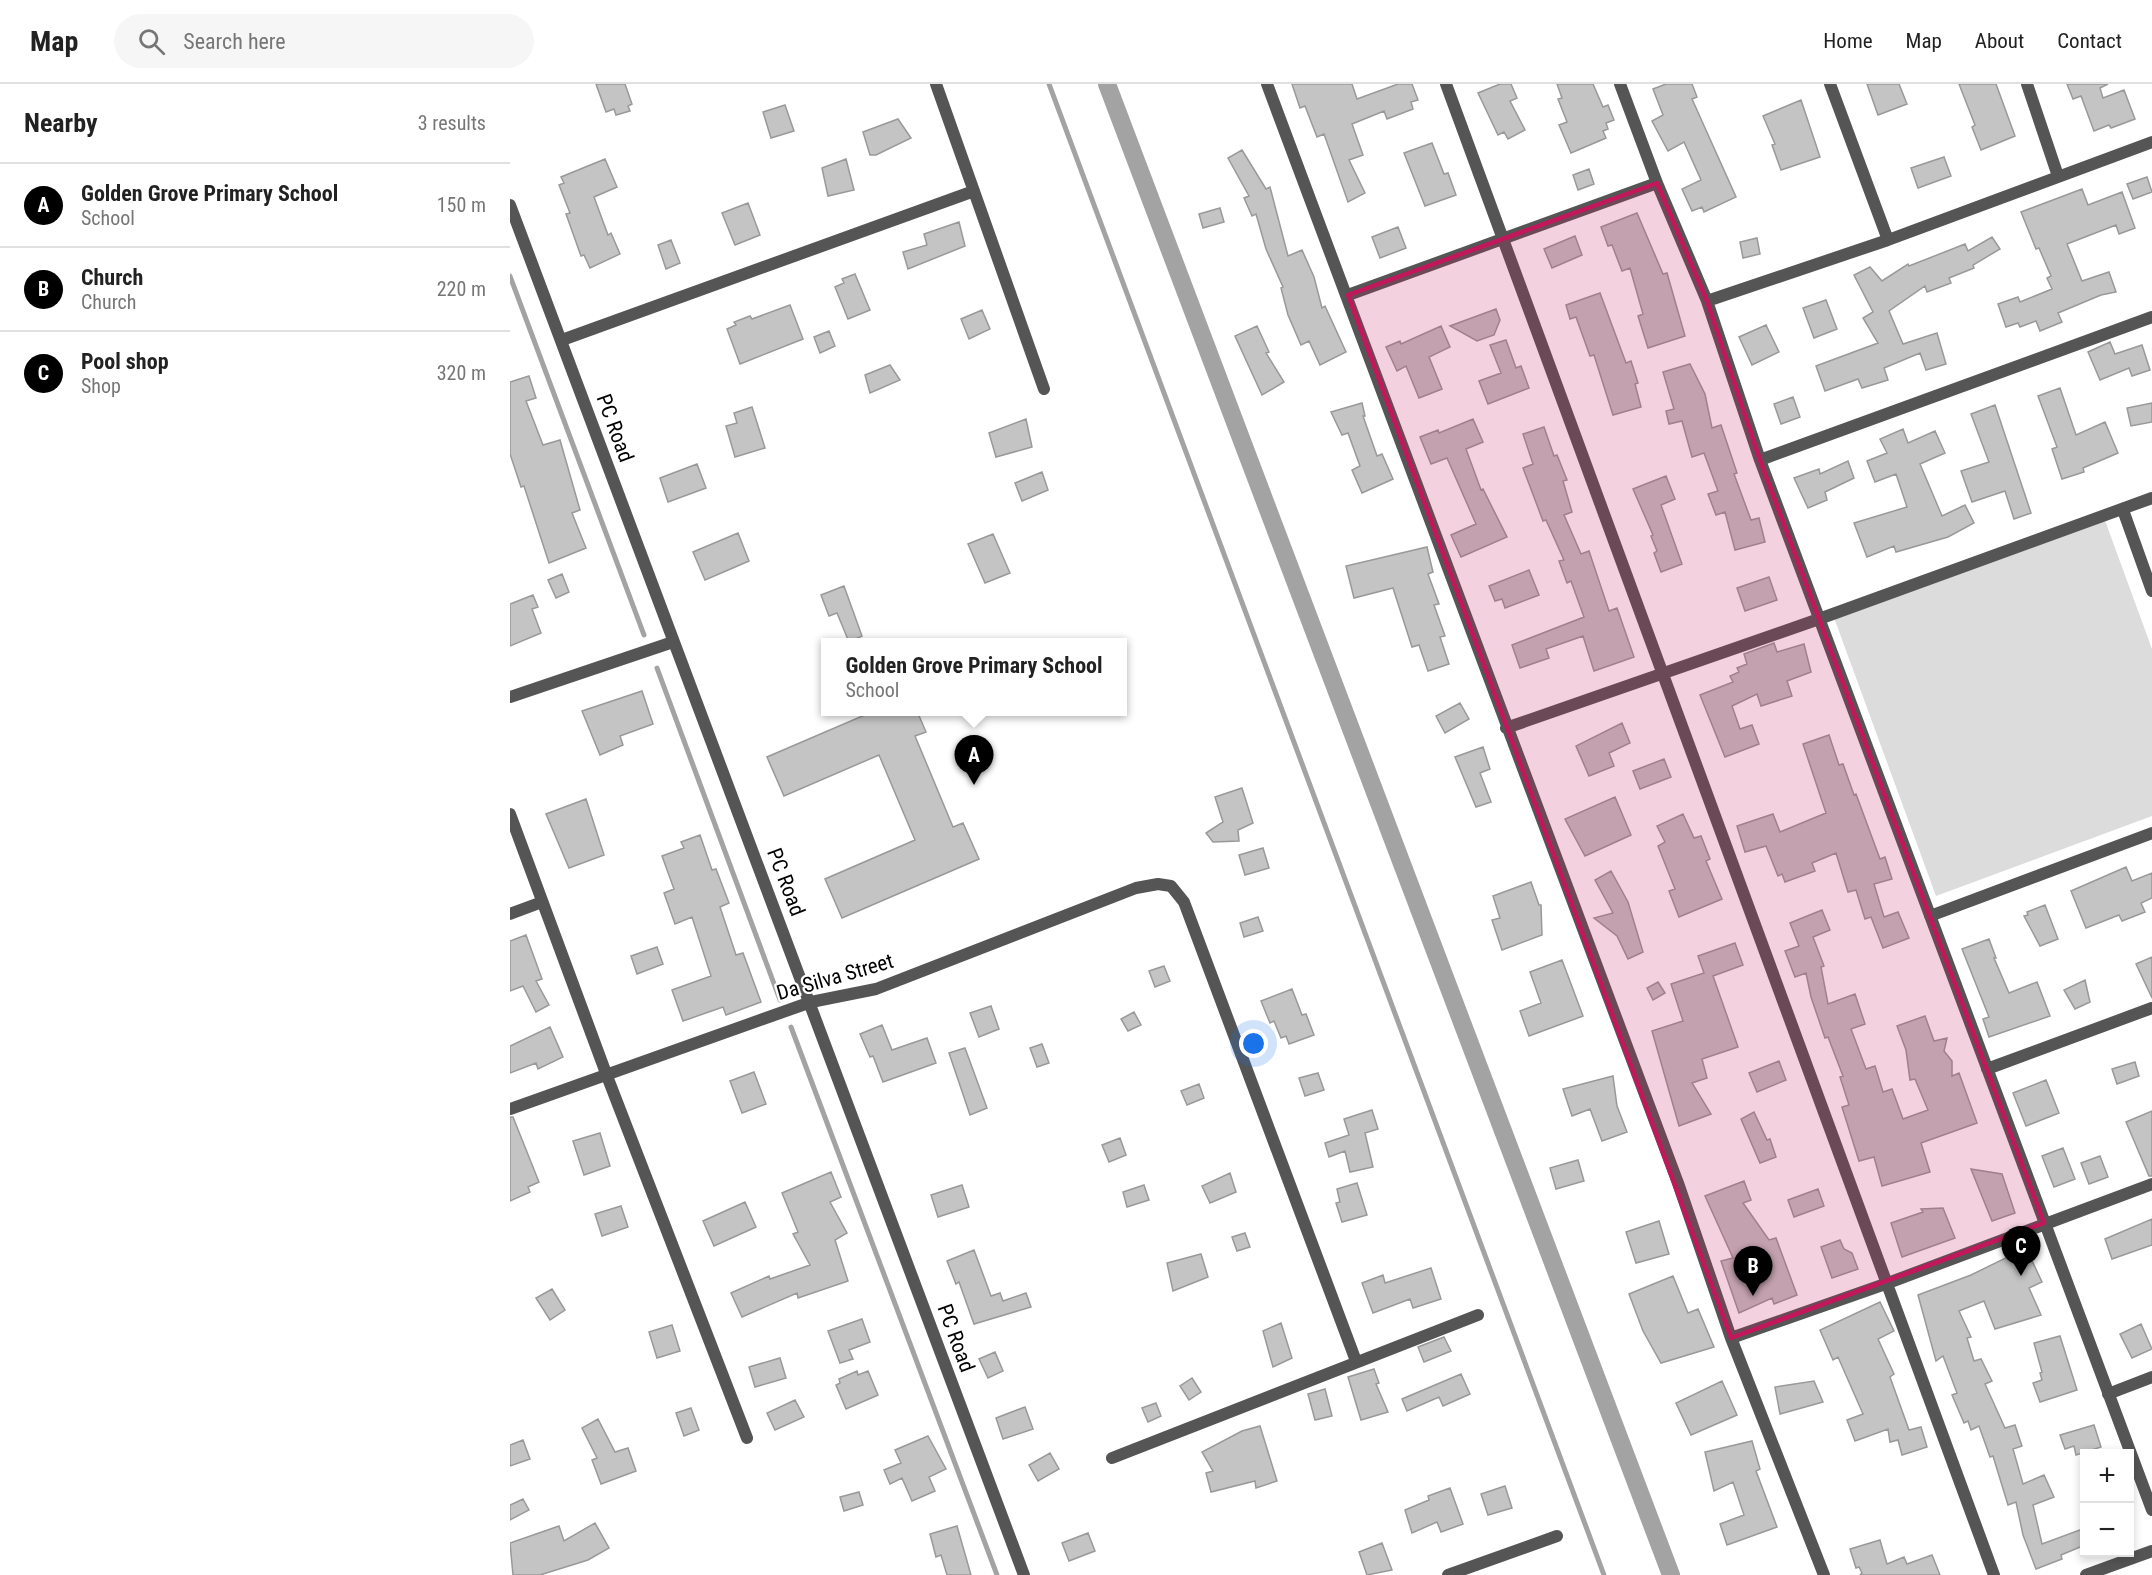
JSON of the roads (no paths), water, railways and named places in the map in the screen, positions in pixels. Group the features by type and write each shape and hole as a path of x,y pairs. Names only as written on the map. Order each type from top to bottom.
{"street":[{"path":"936,84 1044,389"},
{"path":"1268,84 1348,295 1506,728 1678,1183 1731,1338 1824,1575"},
{"path":"1446,84 1994,1575"},
{"path":"1620,84 1657,183 1707,301 1760,460 2152,1510"},
{"path":"1830,84 1888,240"},
{"path":"2027,84 2058,176"},
{"path":"1707,301 1888,240 2152,142"},
{"path":"1348,295 1657,183"},
{"path":"562,340 974,191"},
{"name":"PC Road","path":"510,205 673,642 811,1002 1024,1575"},
{"path":"1760,460 2152,317"},
{"path":"1506,728 1820,619 2152,498"},
{"path":"2123,510 2152,591"},
{"path":"510,697 673,642"},
{"path":"510,814 607,1076 747,1438"},
{"path":"1930,916 2152,833"},
{"name":"Da Silva Street","path":"510,1109 811,1002 876,989 1136,888 1158,884 1171,886 1184,902 1356,1361"},
{"path":"510,914 542,903"},
{"path":"1987,1069 2152,1008"},
{"path":"1731,1338 1888,1283 2152,1184"},
{"path":"1112,1458 1478,1315"},
{"path":"2108,1394 2152,1377"},
{"path":"1448,1575 1557,1536"},
{"path":"2086,1575 2152,1551"}],"waterway":[{"path":"1049,84 1604,1575"},
{"path":"1107,84 1671,1575"},
{"path":"510,276 644,635"},
{"path":"657,668 780,1000"},
{"path":"791,1027 997,1575"}],"place":[{"name":"Golden Grove Primary School","path":"974,785"},
{"name":"Pool shop","path":"2021,1276"},
{"name":"Church","path":"1753,1296"}]}
